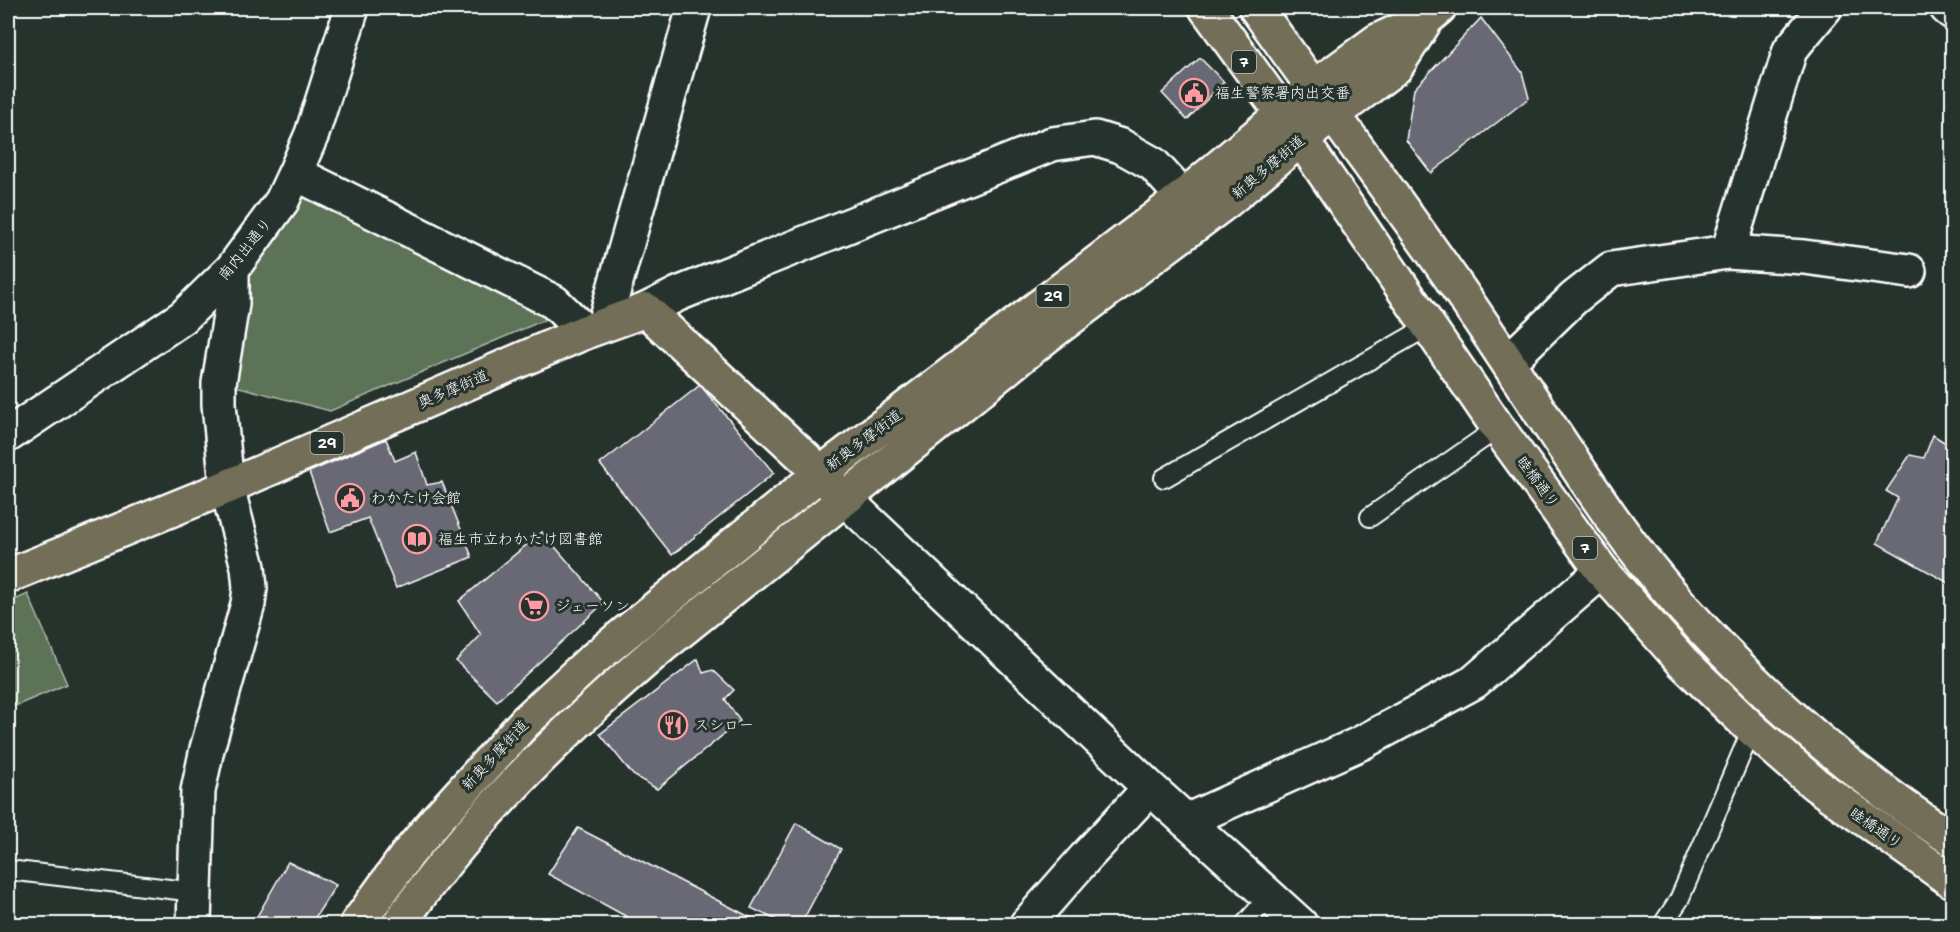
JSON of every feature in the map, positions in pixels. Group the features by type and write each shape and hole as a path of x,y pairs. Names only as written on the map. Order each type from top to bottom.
{"main road":[{"name":"睦橋通り","path":"1206,8 1292,127 1498,429 1602,571 1682,661 1752,729 1815,784 1953,881"},
{"path":"1256,8 1508,362 1615,522 1660,579 1710,636 1759,685 1814,734 1869,779 1953,838"},
{"name":"新奥多摩街道","path":"399,924 456,850 504,794 605,694 1047,335 1227,201 1292,127 1313,88 1377,41 1433,13"},
{"name":"新奥多摩街道","path":"357,924 407,855 437,819 526,721 590,663 821,473 1184,197 1292,127 1334,115 1396,67 1433,13"},
{"name":"奥多摩街道","path":"8,576 227,487 594,328 646,310"},
{"path":"646,310 821,473 845,499"}],"street":[{"name":"南内出通り","path":"8,435 183,316 232,269 282,201 295,173 312,134 352,8"},
{"path":"295,173 554,302 594,328 694,8"},
{"path":"1728,252 1790,50 1825,8"},
{"path":"646,310 678,294 1052,144 1095,138 1121,146 1153,164 1184,197"},
{"path":"1508,362 1574,298 1611,269 1728,252 1804,257 1909,271"},
{"path":"194,924 198,791 207,749 248,604 250,588 248,567 227,487 219,405 219,383 232,304 232,269"},
{"path":"845,499 1150,788 1300,924"},
{"path":"1186,821 1361,743 1474,682 1602,571"},
{"path":"1027,924 1150,788"}],"lane":[{"path":"1164,478 1429,326"},
{"path":"1370,517 1498,429"},
{"path":"1663,924 1678,900 1752,729"},
{"path":"8,870 195,892"},
{"path":"1245,924 1269,897"}],"green space":[{"path":"299,187 556,315 330,411 224,383 245,266"},
{"path":"28,594 67,684 8,709 8,603"}],"building":[{"path":"1481,18 1522,72 1529,98 1431,173 1406,140 1414,89"},
{"path":"1200,58 1224,82 1187,120 1162,93"},
{"path":"700,385 774,473 672,555 600,464"},
{"path":"1933,435 1952,447 1952,585 1877,543 1898,498 1886,491 1910,455 1924,458"},
{"path":"386,439 395,461 416,452 427,485 442,482 472,557 396,588 368,518 330,532 309,472"},
{"path":"542,532 604,603 497,701 456,661 481,635 459,601"},
{"path":"698,659 703,673 713,670 734,690 725,699 740,721 657,789 633,775 600,734"},
{"path":"796,823 841,849 801,924 785,924 751,908"},
{"path":"578,828 763,924 640,924 548,874"},
{"path":"288,862 336,885 311,924 261,924 255,920"}],"place":[{"name":"福生警察署内出交番","path":"1194,93"},
{"name":"わかたけ会館","path":"350,498"},
{"name":"福生市立わかたけ図書館","path":"417,539"},
{"name":"ジェーソン","path":"534,606"},
{"name":"スシロー","path":"673,725"}]}
